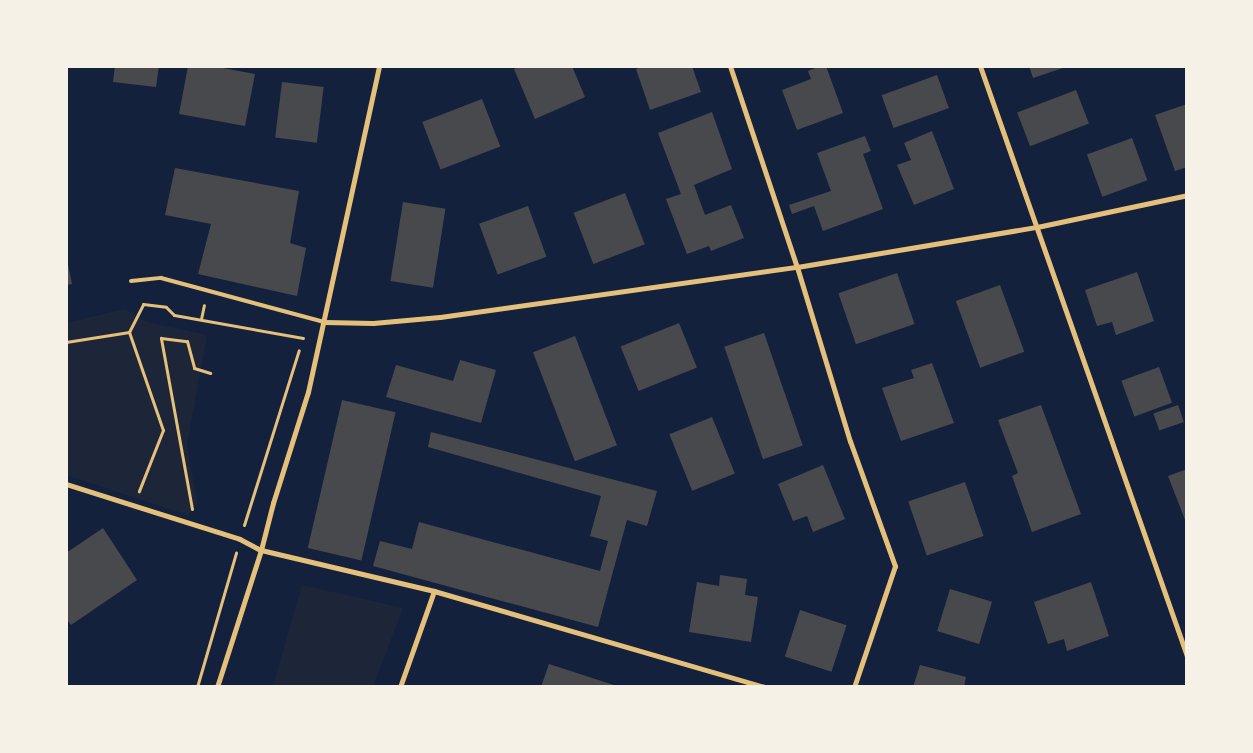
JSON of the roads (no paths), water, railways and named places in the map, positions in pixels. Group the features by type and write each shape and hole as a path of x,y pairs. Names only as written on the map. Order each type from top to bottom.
{"street":[{"path":"217,687 261,550 273,503 308,392 379,66"},
{"path":"730,66 797,267 850,441 895,566 854,687"},
{"path":"980,66 1187,656"},
{"path":"324,322 374,322 440,317 797,267 1036,227 1187,195"},
{"path":"66,484 240,539 261,550 434,592 764,687"},
{"path":"400,687 434,592"}],"lane":[{"path":"131,281 161,278 324,322"}]}
